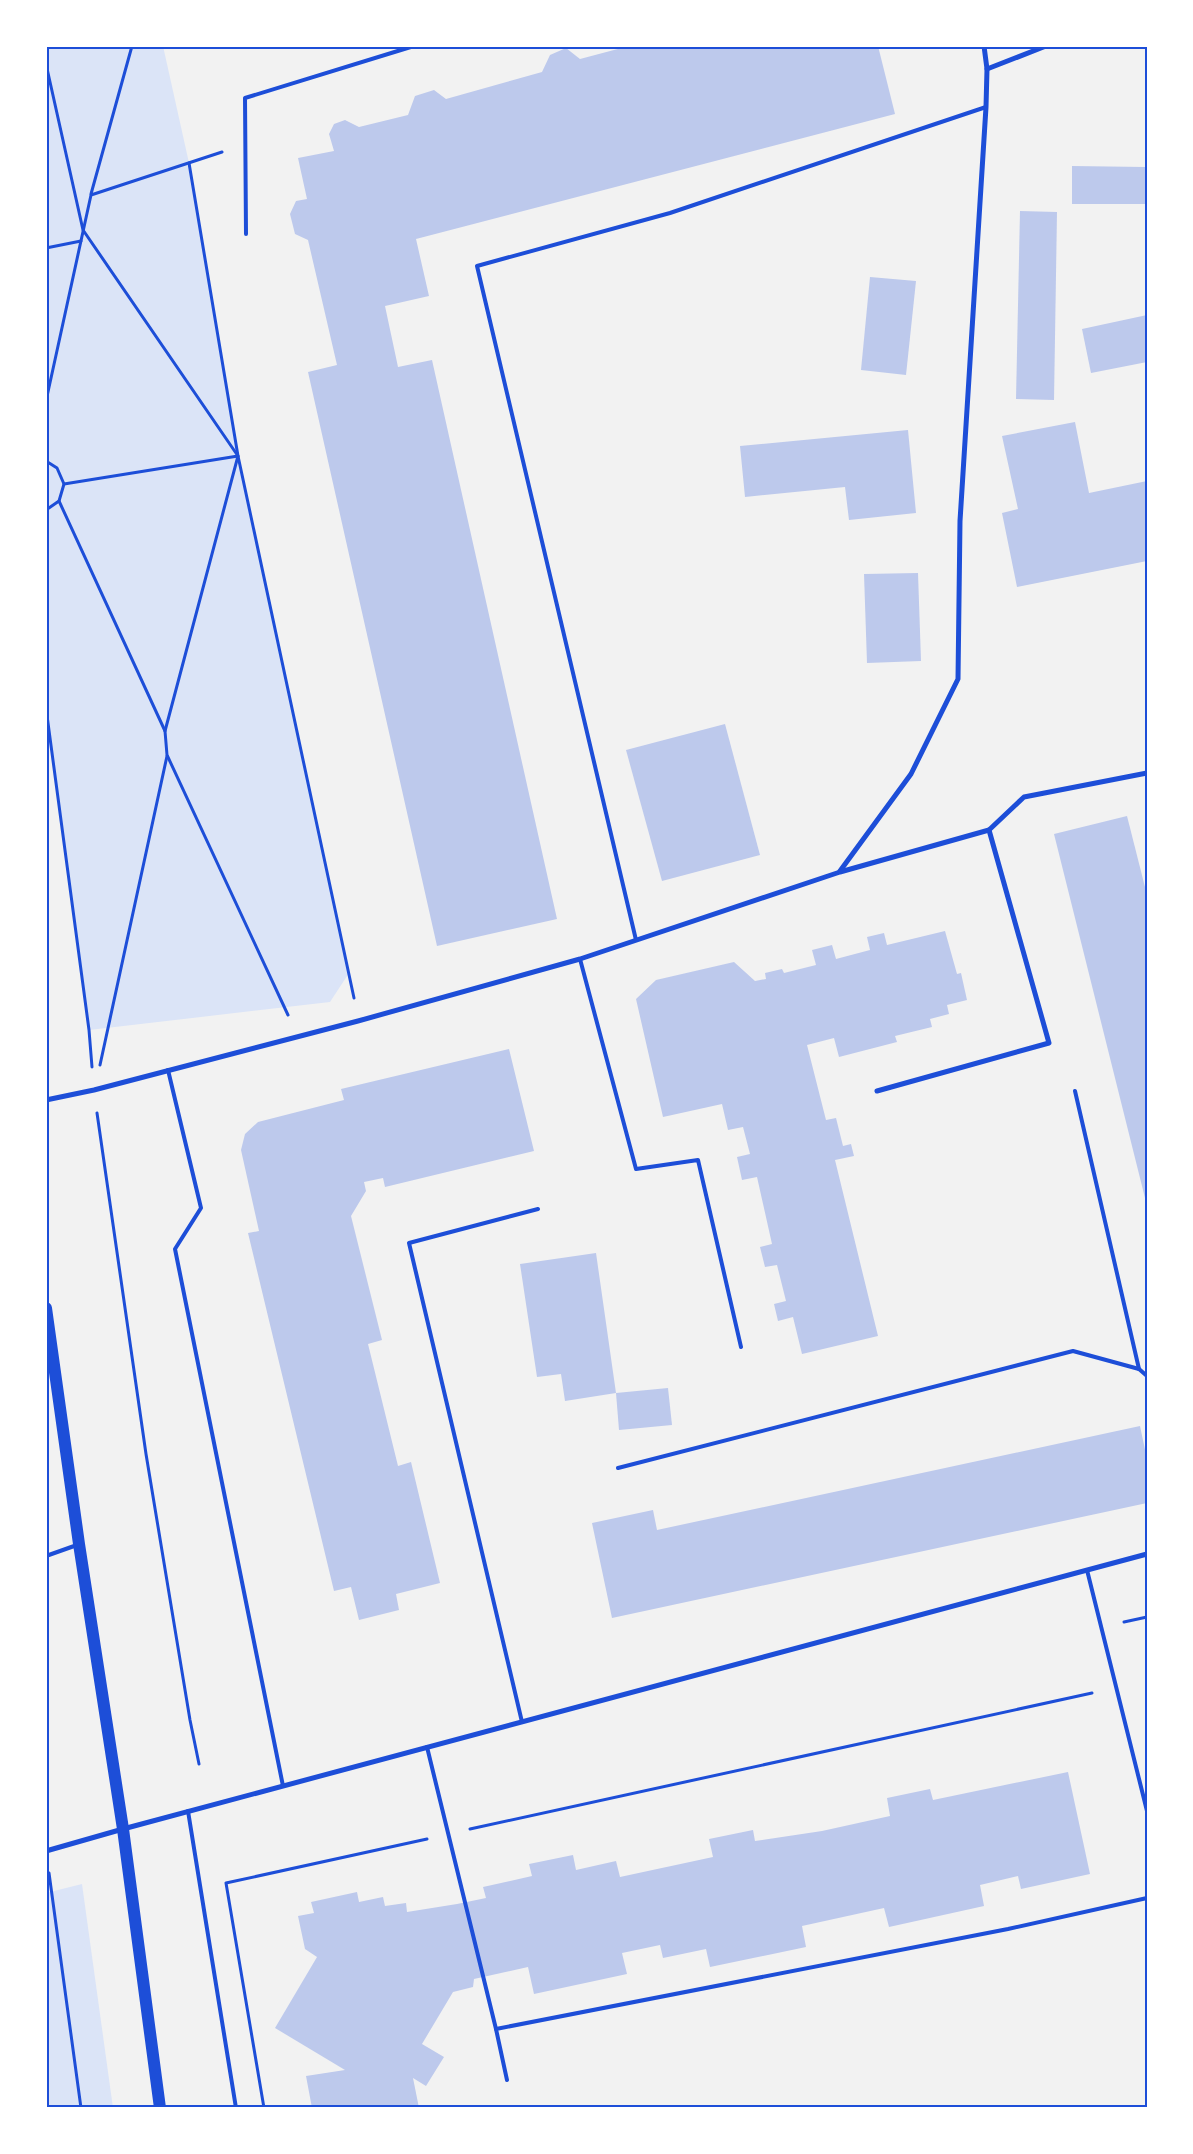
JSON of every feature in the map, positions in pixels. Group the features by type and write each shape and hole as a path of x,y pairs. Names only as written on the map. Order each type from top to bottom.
{"main road":[{"path":"46,1308 79,1544 123,1828 160,2108"}],"street":[{"path":"840,872 911,774 958,679 960,521 986,107 984,46"},
{"path":"986,69 1046,46"},
{"path":"46,1100 94,1090 358,1021 580,959 840,872 989,830 1024,797 1147,773"},
{"path":"877,1091 1049,1043 989,830"},
{"path":"46,1851 123,1828 1147,1554"}],"lane":[{"path":"246,234 245,98 414,46"},
{"path":"636,940 477,266 670,213 986,107"},
{"path":"580,959 636,1169 698,1160 740,1347"},
{"path":"168,1070 201,1208 175,1249 283,1786"},
{"path":"1076,1091 1139,1369"},
{"path":"522,1722 409,1243 538,1209"},
{"path":"618,1468 1073,1351 1139,1369 1147,1376"},
{"path":"46,1556 79,1544"},
{"path":"1087,1570 1147,1812"},
{"path":"427,1747 507,2080"},
{"path":"188,1812 236,2108"},
{"path":"496,2029 1008,1929 1147,1898"}],"path":[{"path":"46,401 91,195 132,46"},
{"path":"46,64 83,230 238,456 164,731"},
{"path":"91,195 246,144"},
{"path":"189,163 238,456 358,1021"},
{"path":"46,248 81,241"},
{"path":"64,484 238,456"},
{"path":"46,461 57,468 64,484 59,500 46,510"},
{"path":"59,500 164,731 167,755 298,1036"},
{"path":"46,708 89,1030 94,1090 148,1464 190,1720 200,1764"},
{"path":"94,1090 167,755"},
{"path":"264,2108 226,1883 1047,1703"},
{"path":"52,1891 81,2108"}],"shaded area":[{"path":"46,46 163,46 189,163 238,456 349,973 330,1002 89,1030 46,708"},
{"path":"82,1884 113,2108 46,2108 46,1893"}],"building":[{"path":"629,46 878,46 895,114 416,239 429,296 385,306 398,367 432,360 557,919 437,946 308,372 337,365 308,240 295,234 290,214 296,201 307,199 298,158 334,151 329,134 334,124 345,120 359,127 408,115 415,96 434,90 446,99 542,72 550,55 566,48 580,59"},
{"path":"1072,166 1145,167 1145,204 1072,204"},
{"path":"1020,211 1057,212 1054,400 1016,399"},
{"path":"870,277 916,281 906,375 861,370"},
{"path":"1147,315 1147,362 1091,373 1082,329"},
{"path":"1075,422 1089,493 1147,481 1147,561 1017,587 1002,513 1018,509 1002,436"},
{"path":"908,430 916,513 849,520 845,487 745,497 740,446"},
{"path":"918,573 921,661 867,663 864,574"},
{"path":"725,724 760,855 662,881 626,750"},
{"path":"1127,816 1147,895 1146,1202 1054,834"},
{"path":"945,931 957,974 961,973 967,1000 947,1005 949,1014 930,1019 932,1027 895,1036 897,1042 839,1057 834,1038 807,1045 826,1120 836,1118 843,1146 851,1144 854,1156 835,1160 878,1336 802,1354 793,1317 778,1321 774,1304 786,1301 777,1265 765,1267 760,1247 772,1244 757,1177 742,1180 737,1157 750,1154 743,1127 728,1130 722,1104 663,1117 636,999 656,980 734,962 755,981 766,979 765,973 782,969 784,973 816,965 812,950 832,945 836,959 870,950 867,937 884,933 887,945"},
{"path":"509,1049 534,1151 385,1187 383,1178 364,1182 366,1191 351,1216 382,1340 368,1344 398,1466 411,1462 440,1583 396,1594 399,1610 359,1620 351,1587 334,1591 248,1233 259,1231 241,1150 245,1134 258,1122 344,1100 341,1089"},
{"path":"596,1253 616,1393 565,1401 561,1374 537,1377 520,1264"},
{"path":"668,1388 672,1425 619,1430 616,1393"},
{"path":"1140,1426 1147,1459 1147,1503 612,1618 592,1523 653,1510 657,1530"},
{"path":"1068,1772 1090,1874 1021,1889 1018,1876 980,1885 984,1906 889,1927 884,1908 802,1926 806,1947 710,1967 706,1949 663,1958 660,1945 622,1953 627,1974 534,1994 528,1967 474,1979 473,1987 453,1992 422,2044 444,2057 426,2086 413,2078 419,2108 312,2108 306,2076 345,2070 275,2028 317,1957 305,1949 298,1916 314,1913 311,1902 357,1892 359,1902 383,1897 385,1906 406,1903 407,1912 457,1904 486,1898 483,1887 532,1876 529,1864 573,1855 576,1870 616,1861 620,1877 713,1857 709,1839 753,1830 755,1841 822,1831 890,1816 887,1798 930,1789 933,1800"}]}
